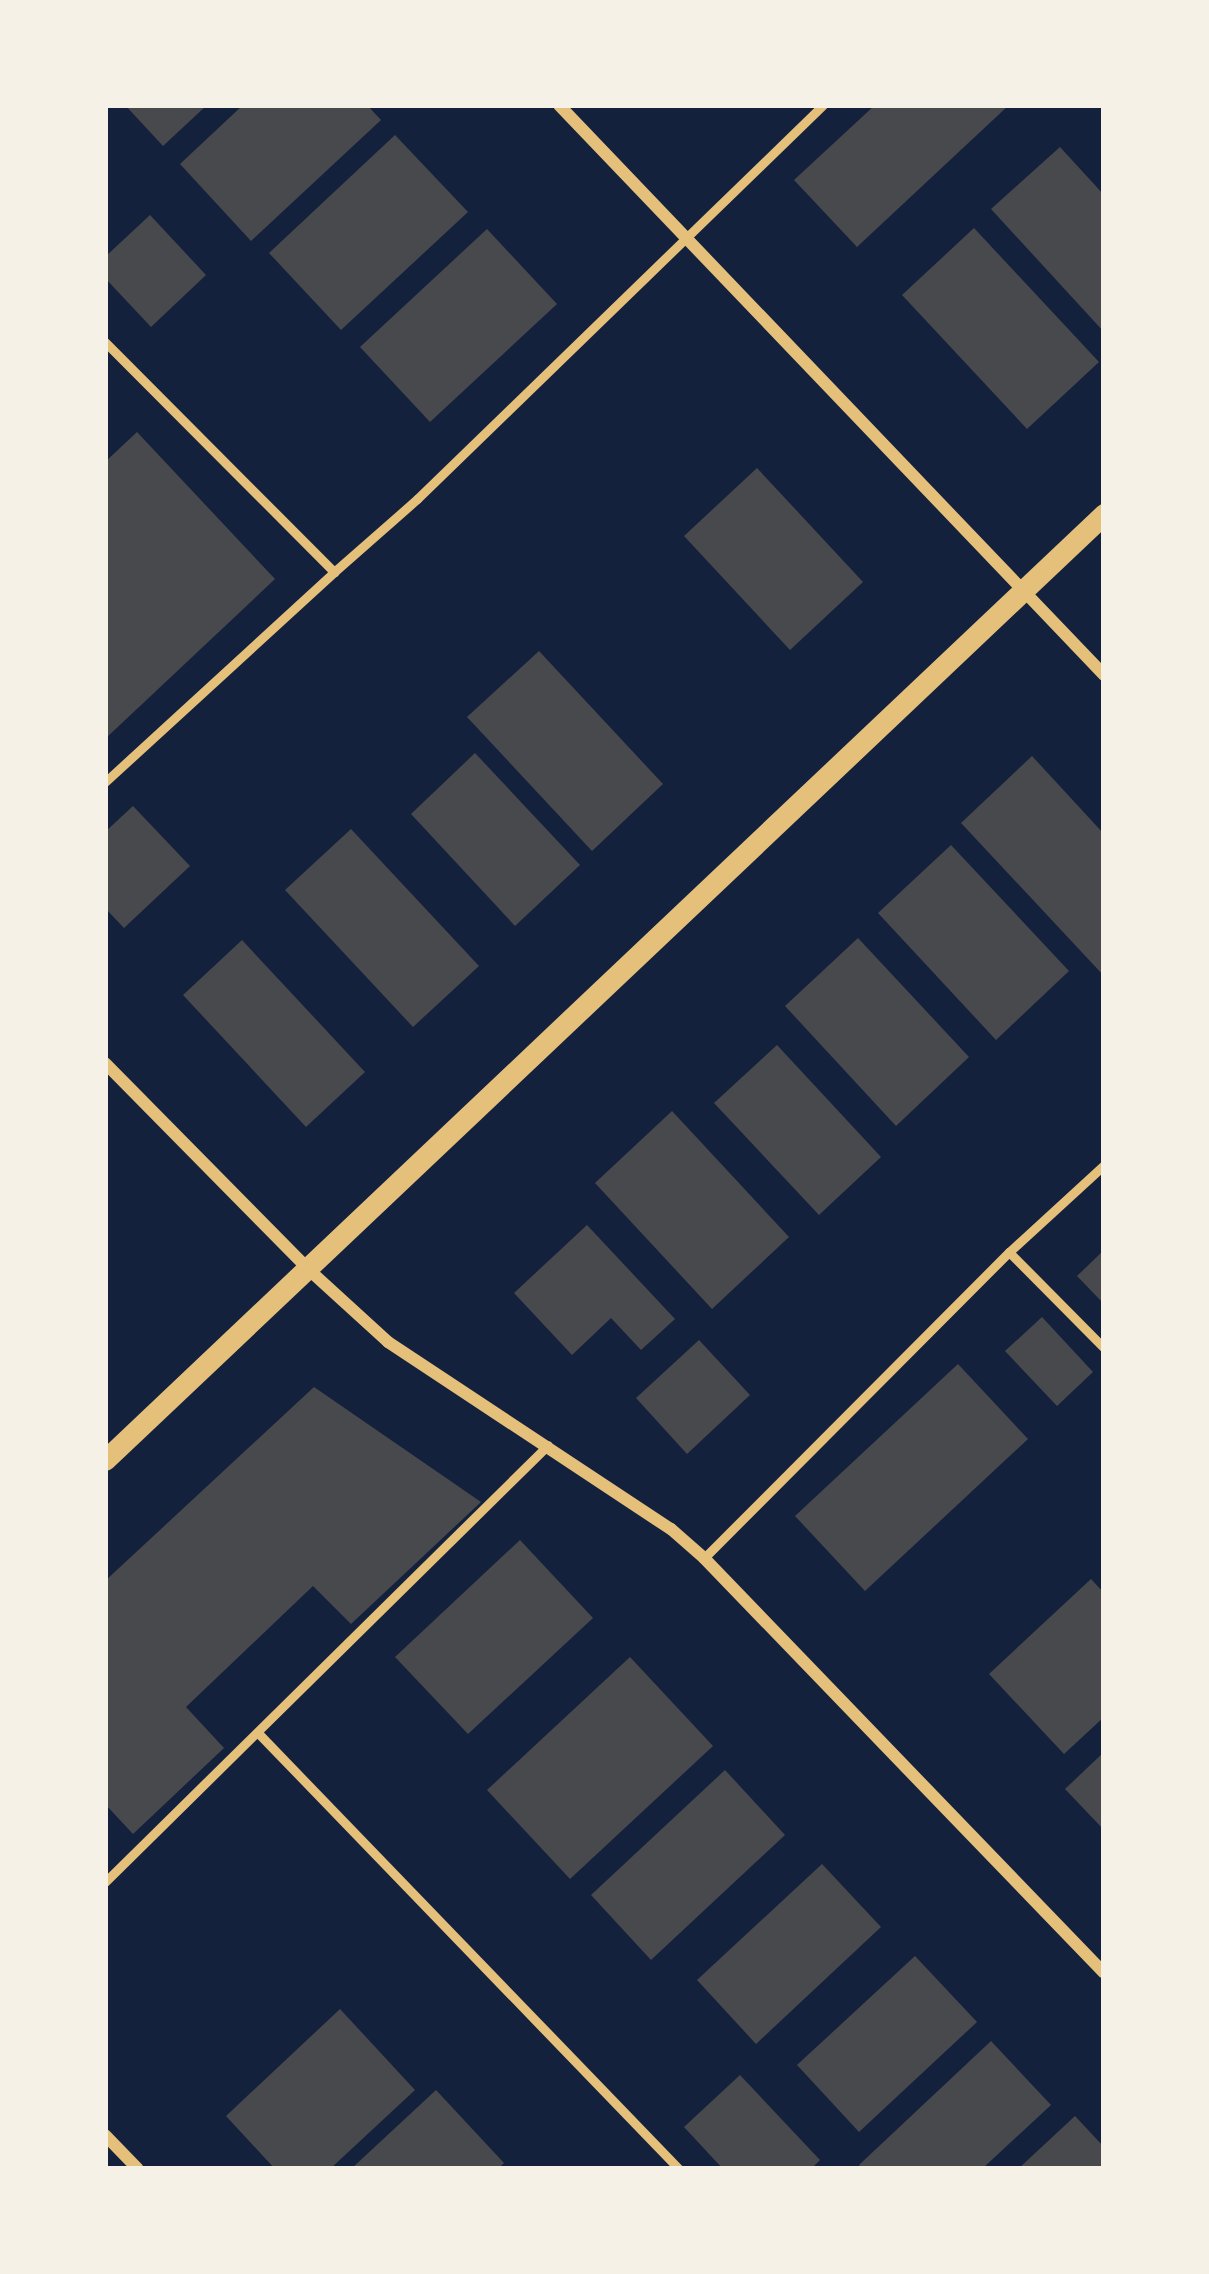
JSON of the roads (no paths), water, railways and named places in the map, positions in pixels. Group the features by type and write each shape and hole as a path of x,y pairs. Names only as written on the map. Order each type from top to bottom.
{"street":[{"path":"559,105 1104,675"},
{"path":"105,1460 1104,514"},
{"path":"105,1063 307,1268 388,1342 548,1445 704,1558 1104,1973"},
{"path":"105,2135 138,2169"}],"lane":[{"path":"105,782 417,499 823,105"},
{"path":"105,342 334,572"},
{"path":"704,1558 1010,1252 1104,1165"},
{"path":"1010,1252 1104,1348"},
{"path":"105,1882 260,1735 548,1445"},
{"path":"260,1735 680,2169"}]}
